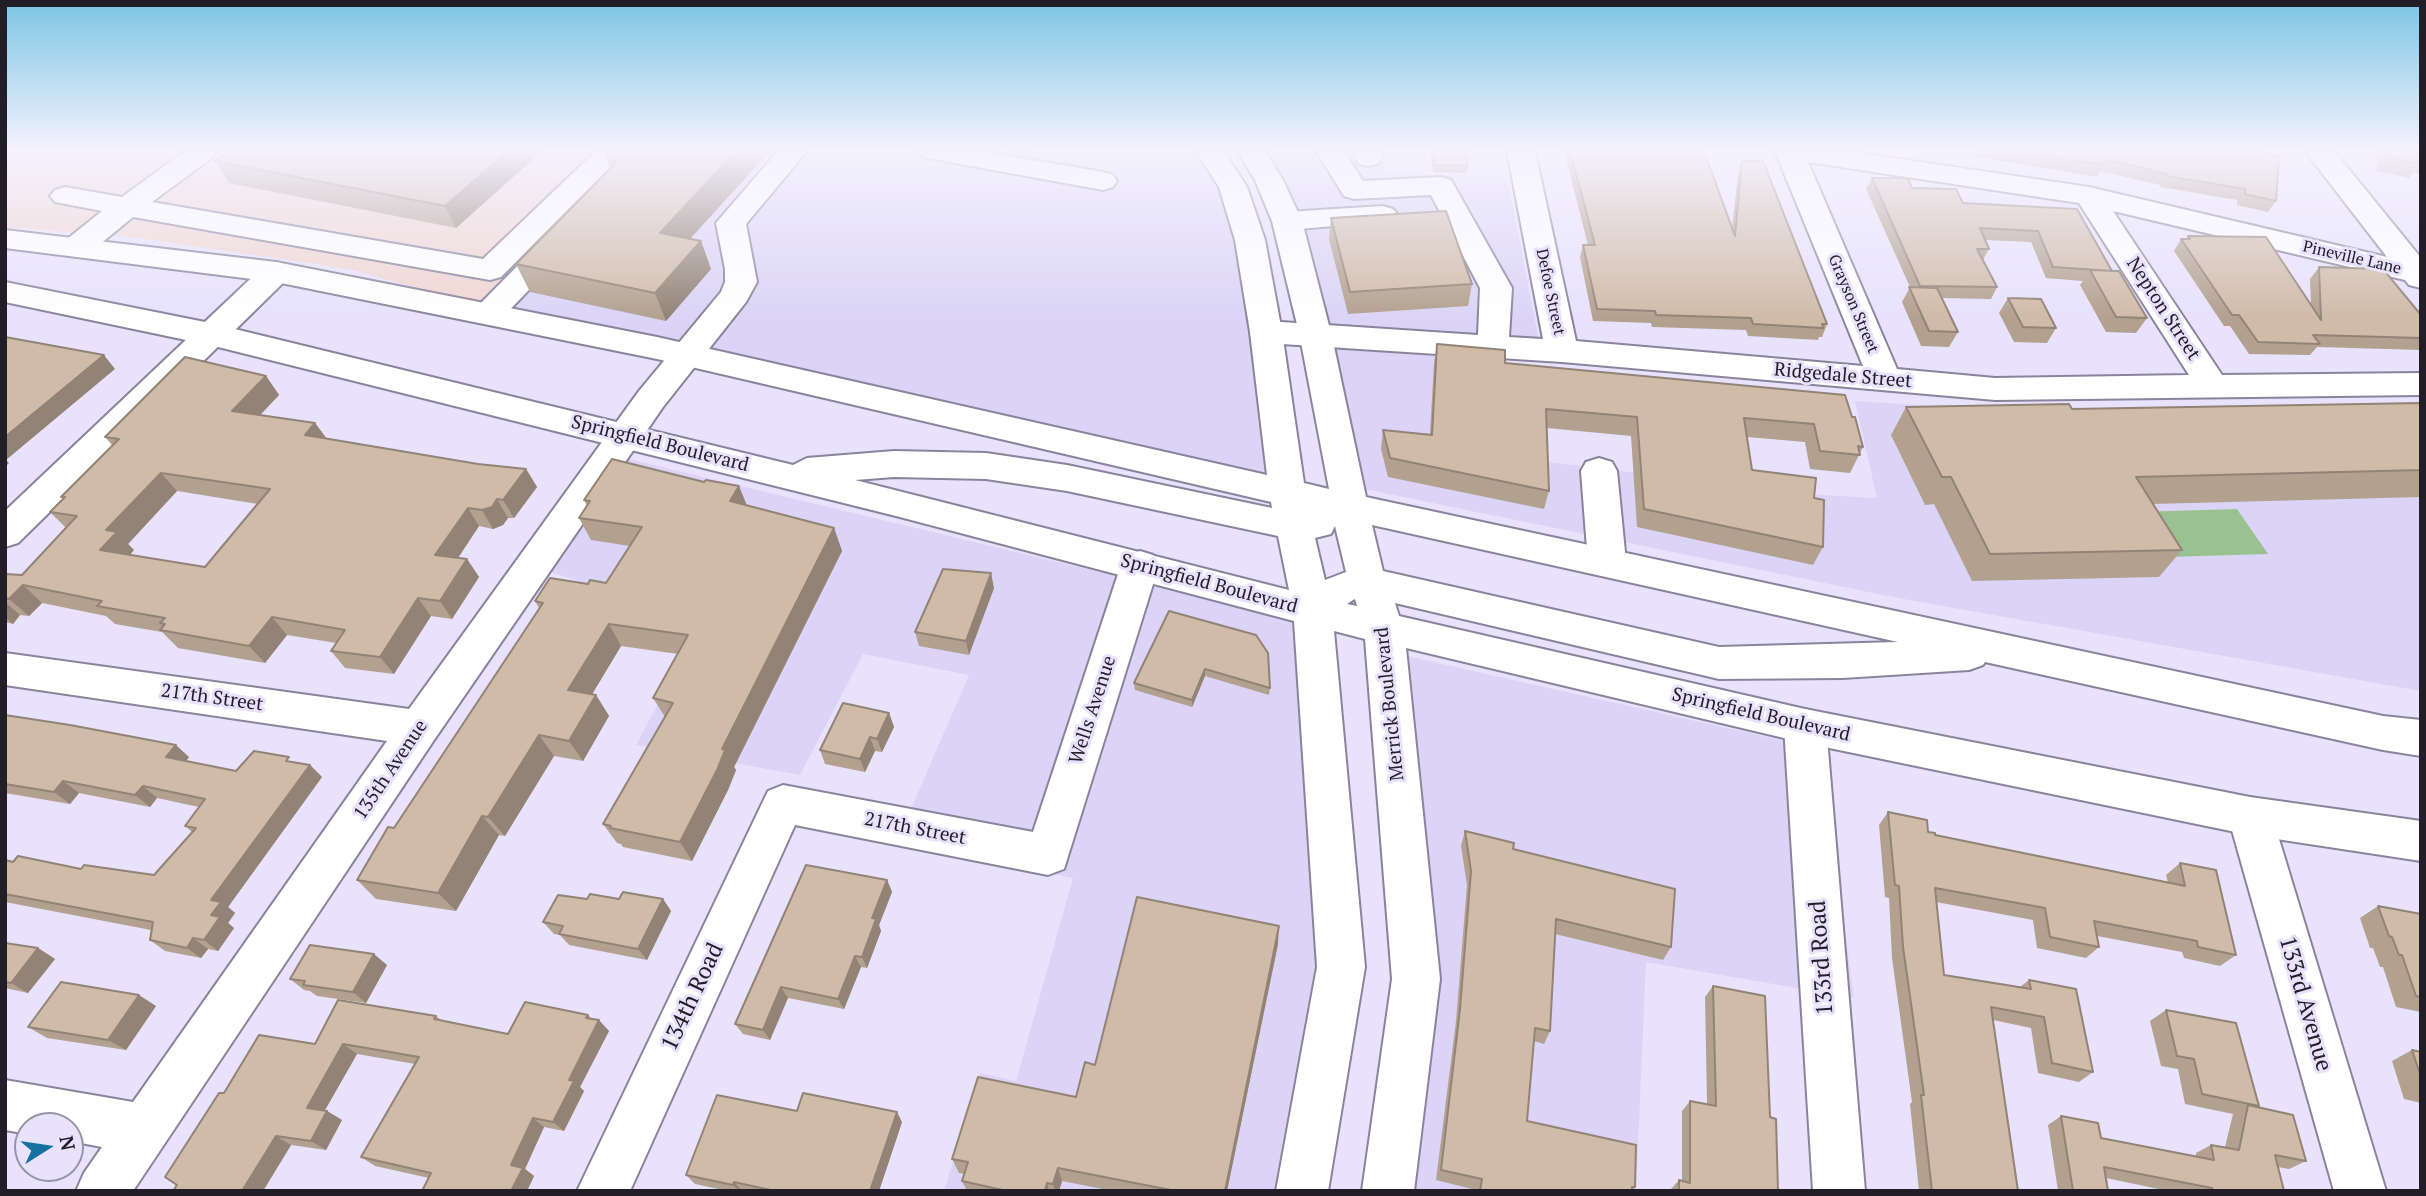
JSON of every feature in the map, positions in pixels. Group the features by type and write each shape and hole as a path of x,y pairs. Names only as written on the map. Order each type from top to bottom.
{"main road":[{"path":"77,247 127,207 490,270 555,207"},
{"path":"488,314 593,207"},
{"name":"135th Avenue","path":"102,1191 419,728 625,436 736,295 741,282 731,223 745,207"},
{"path":"1239,207 1246,227 1266,332 1291,509 1312,611 1341,967 1302,1191"},
{"name":"Merrick Boulevard","path":"1280,207 1287,222 1315,337 1349,505 1368,582 1384,628 1416,979 1388,1191"},
{"path":"1287,222 1385,207"},
{"path":"1452,207 1496,288 1495,329 1491,347"},
{"name":"Defoe Street","path":"1532,207 1562,351"},
{"name":"Grayson Street","path":"1813,207 1885,380"},
{"name":"Nepton Street","path":"2096,207 2213,387"},
{"name":"Pineville Lane","path":"2133,207 2418,276"},
{"path":"2363,207 2418,276"},
{"path":"5,239 276,272 687,354 1291,509 1326,522 1349,505 2383,733 2421,738"},
{"path":"5,533 276,272"},
{"name":"Springfield Boulevard","path":"5,292 210,334 776,473 1312,611 1805,726 2250,816 2421,841"},
{"name":"Ridgedale Street","path":"1266,332 1562,351 1995,389 2421,384"},
{"path":"776,473 894,464 986,466 1291,509"},
{"path":"1599,471 1607,562"},
{"name":"Wells Avenue","path":"1048,855 1140,565"},
{"path":"1312,611 1326,597 1344,587 1368,582 1719,663 1843,662 2012,651"},
{"name":"217th Street","path":"5,668 419,728"},
{"name":"133rd Road","path":"1805,726 1839,1191"},
{"name":"217th Street","path":"783,804 1048,855"},
{"name":"134th Road","path":"603,1191 783,804"},
{"name":"133rd Avenue","path":"2250,816 2360,1191"},
{"path":"5,1105 145,1129"}],"shaded area":[{"path":"5,207 573,207 476,304 349,269 131,237 5,227"},
{"path":"573,207 1231,207 1278,483 476,304"},
{"path":"1284,207 1513,207 1540,346 1505,343 1506,457 1820,495 1877,498 1855,401 2024,412 2421,409 2421,691 1898,598 1359,488"},
{"path":"628,459 1300,620 1326,972 1291,1191 944,1191 980,1073 1016,1081 1073,878 897,841 969,675 863,654 800,775 636,745 702,621 551,572"},
{"path":"1398,654 1820,749 1854,998 1646,962 1636,1191 1409,1191"}],"green space":[{"path":"2237,509 2268,554 2166,557 2138,512"}],"building":[{"path":"573,207 684,207 660,233 701,241 655,293 516,264"},
{"path":"1585,207 1724,207 1735,236 1738,207 1781,207 1827,324 1822,324 1823,328 1753,324 1751,318 1656,315 1655,311 1597,309 1583,245 1595,245"},
{"path":"1885,207 2077,209 2112,271 2053,267 2038,231 1980,228 1989,249 1977,249 1997,287 1920,286"},
{"path":"1446,211 1472,284 1350,292 1331,218"},
{"path":"2188,236 2266,237 2321,320 2319,267 2383,269 2421,315 2421,338 2313,335 2320,344 2258,342 2239,315 2232,315 2181,239 2190,239"},
{"path":"2090,270 2119,271 2147,318 2116,317"},
{"path":"1909,287 1937,288 1958,332 1929,331"},
{"path":"2008,298 2041,299 2056,328 2023,327"},
{"path":"5,337 104,355 5,437"},
{"path":"1437,344 1505,350 1505,363 1845,395 1852,417 1855,417 1863,447 1858,446 1860,455 1820,451 1814,424 1744,418 1752,470 1816,478 1814,498 1824,500 1823,547 1644,509 1637,417 1546,409 1549,491 1390,458 1383,430 1432,435"},
{"path":"185,357 266,376 232,411 315,423 305,435 478,464 526,469 503,500 497,499 492,507 482,510 468,508 435,555 467,559 440,601 418,598 380,657 331,651 345,630 272,617 249,646 160,630 165,624 160,623 165,618 97,606 102,601 23,585 9,599 5,598 5,574 22,575 77,516 50,512 65,497 61,497 119,439 105,437","holes":["161,473 270,489 205,567 100,550 117,532 106,530"]},
{"path":"2421,403 2421,470 2136,477 2182,550 1990,554 1951,477 1942,477 1906,407 2069,404 2072,409"},
{"path":"612,459 704,482 706,480 739,486 730,501 834,528 722,749 725,750 717,770 680,842 610,828 611,826 603,824 673,703 653,698 688,635 609,624 568,690 596,695 569,741 539,735 488,817 482,816 438,893 357,880 388,827 394,828 543,603 535,601 550,578 588,584 590,580 606,583 642,527 579,518 590,501 584,500"},
{"path":"943,569 991,573 966,641 915,632"},
{"path":"1169,611 1256,635 1268,653 1270,688 1205,669 1192,700 1134,683"},
{"path":"843,703 889,713 877,739 870,737 860,759 820,750"},
{"path":"5,715 176,745 166,757 236,771 254,751 289,757 286,761 310,765 211,900 221,902 211,915 220,917 204,940 193,938 187,948 150,940 153,922 5,894 5,860 13,862 18,856 81,869 84,865 154,875 196,828 185,826 205,799 143,786 135,795 63,781 54,792 5,784"},
{"path":"1888,812 1927,820 1928,832 1935,835 2185,886 2180,863 2216,870 2236,955 2198,947 2197,941 2094,921 2099,947 2050,937 2045,908 1935,888 1944,975 2031,989 2029,980 2076,989 2093,1072 2052,1063 2044,1017 1991,1007 2018,1191 1932,1191 1921,1095 1924,1095 1903,947 1899,886 1895,885"},
{"path":"1465,831 1514,843 1513,849 1675,889 1671,947 1556,919 1550,1031 1535,1028 1527,1121 1636,1145 1635,1187 1632,1187 1632,1191 1480,1191 1482,1179 1441,1170 1460,1009 1471,871"},
{"path":"806,865 887,880 872,918 876,919 862,957 855,956 838,999 781,987 763,1030 735,1024"},
{"path":"623,892 663,899 638,949 559,934 563,926 543,922 558,895 587,899 590,894 619,899"},
{"path":"1137,897 1279,926 1225,1191 1176,1191 1058,1168 1053,1184 1047,1183 1045,1191 1007,1191 962,1181 968,1162 952,1159 978,1077 1076,1097 1085,1062 1095,1065"},
{"path":"2378,906 2421,914 2421,997 2416,996 2402,955 2399,955 2392,937 2389,936"},
{"path":"5,943 38,948 11,983 5,982"},
{"path":"310,945 374,954 353,992 303,985 305,981 290,979"},
{"path":"61,982 139,995 108,1040 28,1027"},
{"path":"1713,986 1765,996 1770,1117 1776,1119 1778,1191 1679,1191 1679,1180 1690,1183 1690,1101 1716,1106"},
{"path":"338,1000 436,1016 434,1019 508,1034 525,1002 588,1015 586,1018 599,1020 569,1080 574,1081 553,1122 533,1118 511,1165 523,1168 511,1191 422,1191 431,1173 361,1157 419,1057 343,1044 307,1108 327,1111 311,1141 276,1136 242,1191 173,1191 177,1185 165,1177 219,1093 224,1093 259,1035 315,1044"},
{"path":"2166,1010 2236,1023 2259,1106 2202,1094 2194,1059 2177,1056"},
{"path":"2412,1050 2421,1052 2421,1077"},
{"path":"803,1093 897,1112 870,1191 775,1191 686,1175 717,1095 797,1111"},
{"path":"2248,1105 2293,1115 2306,1161 2275,1155 2284,1191 2213,1191 2212,1188 2104,1167 2108,1191 2073,1191 2061,1116 2098,1123 2101,1138 2214,1160 2211,1145 2239,1150"}]}
